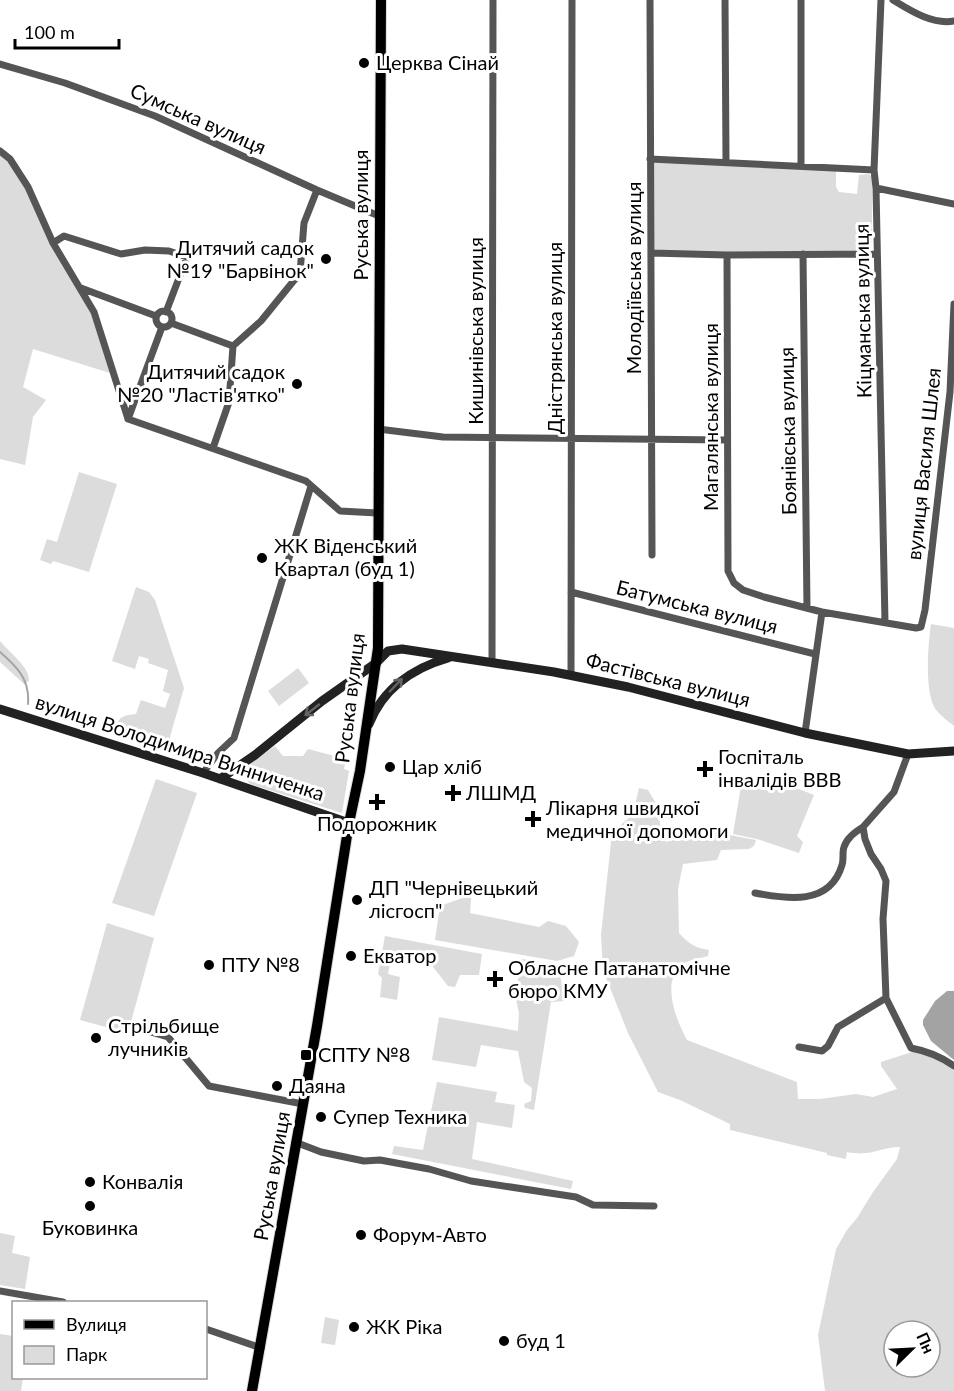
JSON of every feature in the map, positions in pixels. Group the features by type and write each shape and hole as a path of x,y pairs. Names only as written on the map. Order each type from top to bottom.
{"main road":[{"name":"Руська вулиця","path":"252,1391 317,1026 378,648 381,0"},
{"name":"Фастівська вулиця","path":"220,779 376,663 388,651 402,649 570,675 639,689 805,733 908,754 954,751"},
{"path":"365,734 381,702 404,677 432,663 453,657"},
{"name":"вулиця Володимира Винниченка","path":"0,709 204,773 349,823"}],"street":[{"name":"Кишинівська вулиця","path":"492,663 493,0"},
{"name":"Дністрянська вулиця","path":"570,675 572,0"},
{"name":"Молодіївська вулиця","path":"650,0 652,555"},
{"path":"725,0 726,161"},
{"path":"801,0 801,166"},
{"name":"Кіцманська вулиця","path":"880,0 874,170 885,622"},
{"path":"893,0 910,11 937,21 954,21"},
{"name":"Сумська вулиця","path":"0,64 65,83 144,112 379,216"},
{"path":"0,151 10,159 28,187 53,243 94,312 128,419"},
{"path":"650,159 874,170"},
{"path":"876,188 954,204"},
{"path":"213,448 229,402 233,346 261,321 300,273 304,223 317,190"},
{"path":"53,243 64,236 121,254 145,250 169,251 187,257 166,312"},
{"path":"651,252 727,255 877,254"},
{"name":"Боянівська вулиця","path":"803,254 807,608"},
{"name":"Магалянська вулиця","path":"727,255 728,571 730,578 743,590 807,608"},
{"path":"81,288 156,316"},
{"name":"вулиця Василя Шлея","path":"885,622 921,627 925,610 950,393 954,304"},
{"path":"156,316 161,312 166,312"},
{"path":"166,312 170,315 171,322"},
{"path":"156,316 157,323 162,327"},
{"path":"171,322 233,346"},
{"path":"162,327 171,322"},
{"path":"128,419 162,327"},
{"path":"128,419 306,481 340,511 377,513"},
{"path":"378,429 435,437 727,440"},
{"path":"204,773 218,753 234,738 311,486"},
{"name":"Батумська вулиця","path":"571,592 815,654"},
{"path":"807,608 885,622"},
{"path":"805,733 822,612"},
{"path":"754,893 792,899 810,896 822,891 832,883 842,865 844,845 894,792 908,754"},
{"path":"863,827 871,854 886,881 883,919 886,998 911,1047 926,1050 944,1058 954,1066"},
{"path":"799,1047 822,1051 833,1038 838,1027 886,998"},
{"path":"144,1030 168,1037 209,1086 303,1104"},
{"path":"295,1142 321,1152 364,1161 380,1160 429,1169 471,1181 576,1197 593,1205 654,1206"},
{"path":"0,1291 57,1301"},
{"path":"207,1329 261,1348"}],"green space":[{"path":"0,150 10,159 92,313 110,373 33,349 23,387 46,400 33,417 25,465 0,459"},
{"path":"650,159 836,168 836,187 839,192 857,194 859,175 869,174 872,177 872,243 857,246 857,254 651,253"},
{"path":"79,472 117,484 89,572 53,561 51,564 40,560 47,539 57,542"},
{"path":"136,587 149,592 155,600 184,688 168,744 115,728 123,717 136,714 141,700 165,708 170,694 163,691 168,670 148,663 149,659 139,656 135,669 112,661"},
{"path":"931,624 954,628 954,726 936,710 932,703 928,681"},
{"path":"0,641 23,665 29,681 24,684 0,662"},
{"path":"298,668 309,683 279,706 268,691"},
{"path":"275,746 283,756 303,756 308,749 346,759 344,769 349,771 342,813 250,784 246,778 248,767"},
{"path":"774,774 786,784 814,795 797,836 803,842 799,853 757,839 733,834 741,786 771,791"},
{"path":"156,779 197,793 154,916 112,903"},
{"path":"639,788 648,790 660,810 660,838 667,842 675,839 677,825 756,840 754,846 749,849 721,850 717,860 683,864 678,889 679,933 692,944 709,950 708,956 685,963 677,970 673,979 672,1000 678,1022 687,1040 797,1082 798,1099 820,1099 856,1094 873,1097 897,1089 881,1066 881,1062 912,1052 925,1052 954,1069 954,1391 825,1391 818,1335 836,1249 897,1159 900,1147 869,1153 847,1152 846,1159 827,1155 827,1153 730,1130 730,1124 658,1092 628,1033 603,970 601,935 612,833 633,814"},
{"path":"466,885 472,886 470,913 539,927 548,921 566,926 579,942 574,956 557,961 435,940 440,906 465,897"},
{"path":"107,923 154,938 128,1033 80,1020"},
{"path":"385,936 482,954 479,975 460,975 455,987 448,986 426,958 392,952 388,974 400,977 397,1000 380,997 382,978 378,974"},
{"path":"522,959 558,965 565,1001 551,1002 534,1110 525,1108 524,1104 531,1101 532,1088 524,1082 518,1051 481,1045 476,1067 432,1060 439,1017 518,1031 519,1013 515,995"},
{"path":"437,1082 497,1092 495,1102 515,1105 512,1128 477,1122 472,1159 573,1181 571,1189 392,1154 394,1146 423,1150"},
{"path":"0,1233 15,1236 12,1253 30,1257 25,1289 0,1285"},
{"path":"325,1317 339,1320 335,1345 321,1343"},
{"path":"0,1334 12,1336 12,1379 23,1379 21,1391 0,1391"}],"shaded area":[{"path":"947,991 954,991 954,1060 931,1041 923,1025 923,1020 935,1001"}],"waterway":[{"path":"0,652 17,668 25,681 28,704"}],"place":[{"name":"Церква Сінай","path":"364,63"},
{"name":"Дитячий садок №19 \"Барвінок\"","path":"326,259"},
{"name":"Дитячий садок №20 \"Ластів'ятко\"","path":"297,384"},
{"name":"ЖК Віденський Квартал (буд 1)","path":"262,558"},
{"name":"Цар хліб","path":"390,767"},
{"name":"Госпіталь інвалідів ВВВ","path":"705,769"},
{"name":"ЛШМД","path":"453,793"},
{"name":"Подорожник","path":"377,802"},
{"name":"Лікарня швидкої медичної допомоги","path":"533,819"},
{"name":"ДП \"Чернівецький лісгосп\"","path":"357,900"},
{"name":"Екватор","path":"351,956"},
{"name":"ПТУ №8","path":"209,965"},
{"name":"Обласне Патанатомічне бюро КМУ","path":"495,979"},
{"name":"Стрільбище лучників","path":"96,1038"},
{"name":"СПТУ №8","path":"306,1055"},
{"name":"Даяна","path":"277,1086"},
{"name":"Супер Техника","path":"321,1117"},
{"name":"Конвалія","path":"90,1182"},
{"name":"Буковинка","path":"90,1206"},
{"name":"Форум-Авто","path":"361,1235"},
{"name":"ЖК Ріка","path":"354,1327"},
{"name":"буд 1","path":"504,1341"}]}
